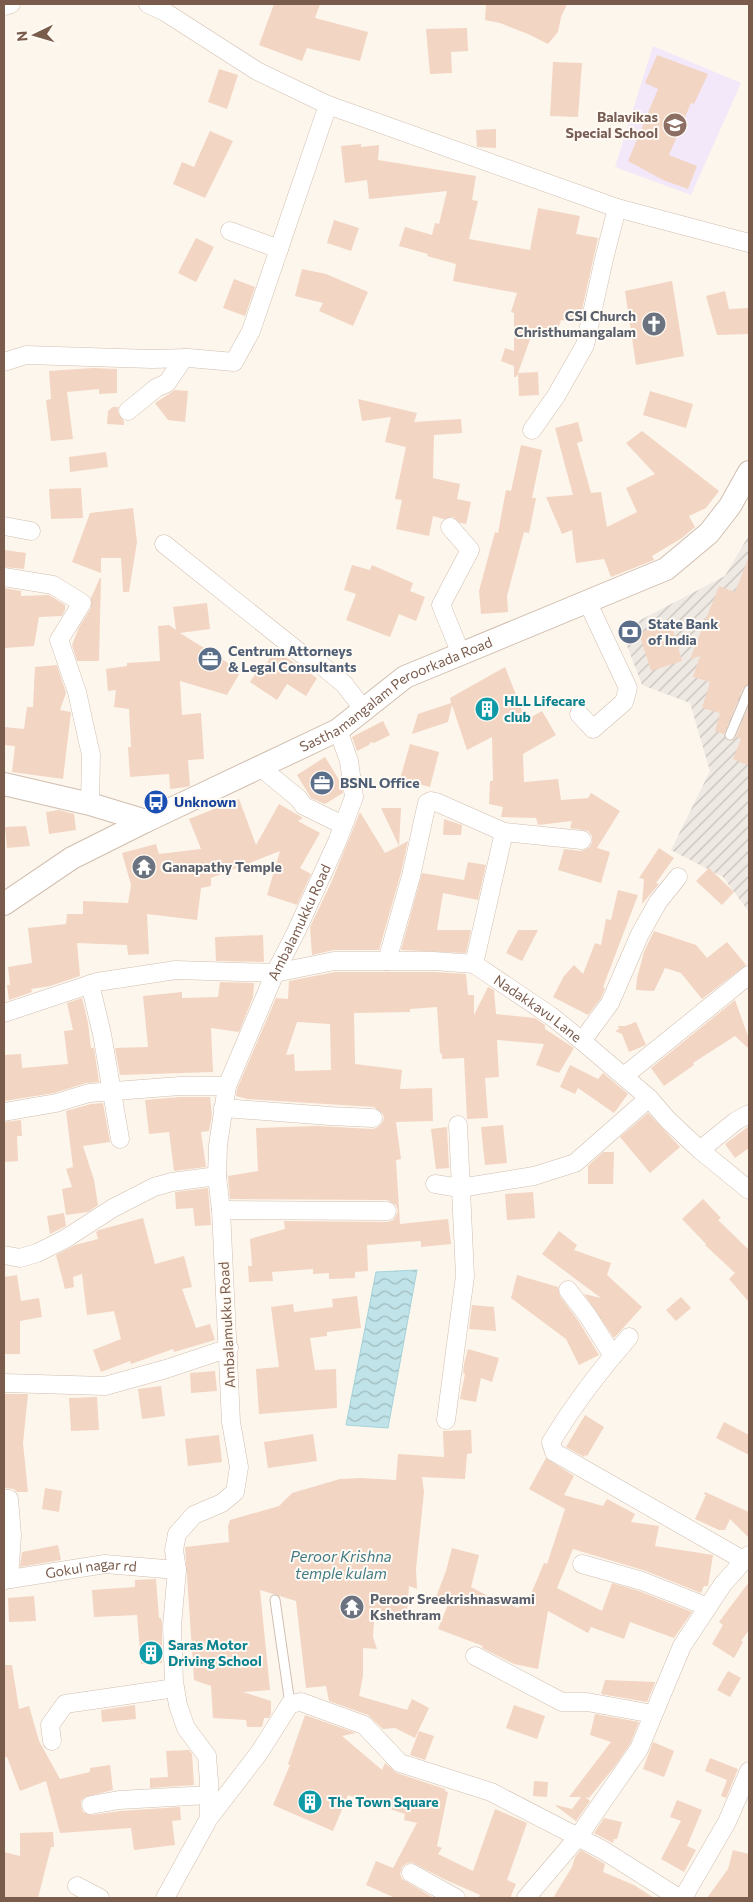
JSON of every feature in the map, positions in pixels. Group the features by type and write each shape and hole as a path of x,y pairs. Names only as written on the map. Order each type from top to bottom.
{"street":[{"path":"4,6 11,4"},
{"path":"148,4 167,8 257,71 328,104 617,208 749,243"},
{"path":"4,362 26,355 152,359 184,358 234,362 251,331 328,104"},
{"path":"532,430 556,396 585,345 617,208"},
{"path":"230,231 279,250"},
{"path":"128,411 156,388 167,383 184,358"},
{"name":"Sasthamangalam Peroorkada Road","path":"4,904 72,858 338,730 405,677 666,569 710,533 730,506 749,472"},
{"path":"4,526 31,531"},
{"path":"450,527 470,550 441,605 461,654"},
{"path":"164,544 303,655 321,664 344,684 364,710"},
{"path":"4,577 53,585 82,603 59,640 77,692 91,755 90,804"},
{"path":"579,714 593,730 624,702 628,688 587,601"},
{"name":"Ambalamukku Road","path":"165,1898 209,1818 207,1756 186,1728 178,1705 175,1688 172,1626 177,1570 174,1550 177,1534 194,1515 222,1503 235,1492 239,1467 231,1422 229,1348 221,1210 217,1176 218,1145 223,1108 227,1086 275,972 296,932 354,798 348,761 338,730"},
{"path":"260,767 298,798 304,806 343,825"},
{"path":"4,784 90,804 146,821"},
{"path":"387,961 411,876 427,803 431,801 436,802 504,832 582,840"},
{"path":"474,964 504,832"},
{"path":"582,1041 610,1003 640,934 658,902 678,877"},
{"name":"Nadakkavu Lane","path":"4,1012 90,984 176,970 275,972 334,961 434,961 474,964 551,1016 582,1041 649,1098 667,1119 700,1150 749,1190"},
{"path":"624,1076 749,975"},
{"path":"90,984 102,1034 120,1139"},
{"path":"4,1112 56,1103 89,1093 180,1086 227,1086"},
{"path":"435,1184 460,1188 534,1176 575,1163 649,1098"},
{"path":"223,1108 373,1118"},
{"path":"700,1150 736,1121 749,1114"},
{"path":"446,1420 465,1276 458,1125"},
{"path":"4,1255 20,1258 37,1253 65,1239 113,1208 154,1188 172,1182 217,1176"},
{"path":"221,1210 387,1211"},
{"path":"568,1290 588,1316 613,1356"},
{"path":"526,1898 578,1837 639,1749 682,1646 722,1584 746,1558 554,1452 551,1442 556,1434 595,1376 629,1337"},
{"path":"4,1383 105,1386 166,1369 229,1348"},
{"path":"4,1499 8,1499 12,1535 6,1579"},
{"name":"Gokul nagar rd","path":"6,1579 105,1564 177,1570"},
{"path":"582,1564 642,1581 708,1607"},
{"path":"475,1656 562,1702 587,1702 653,1714"},
{"path":"52,1741 50,1725 65,1704 175,1688"},
{"path":"209,1818 259,1753 290,1704 301,1702 364,1725 400,1763 492,1792 603,1850 679,1898"},
{"path":"683,1898 727,1822 749,1771"},
{"path":"91,1805 119,1800 209,1795"},
{"path":"411,1874 456,1898"},
{"path":"77,1886 100,1898"}],"lane":[{"path":"730,735 749,690"},
{"path":"275,1600 290,1704"}],"shaded area":[{"name":"Balavikas Special School","path":"653,46 741,83 691,195 615,167"},
{"path":"749,535 749,912 723,877 671,850 710,771 690,703 642,685 621,630 725,576"}],"water":[{"path":"417,1270 388,1428 346,1425 376,1272"}],"building":[{"path":"274,4 320,4 315,18 368,32 360,61 307,48 302,61 259,45"},
{"path":"486,4 567,4 561,17 558,32 548,44 500,23 485,20"},
{"path":"467,28 468,51 451,52 452,73 430,74 426,29"},
{"path":"657,55 708,74 694,104 691,103 669,155 697,166 688,189 663,180 628,161 658,89 645,83"},
{"path":"553,62 582,63 578,117 550,116"},
{"path":"219,69 238,75 227,109 208,102"},
{"path":"496,129 496,148 477,147 476,130"},
{"path":"210,131 233,141 205,198 173,184 182,162 194,167"},
{"path":"361,144 361,147 379,145 378,160 476,176 472,200 478,201 469,239 530,250 538,208 580,216 576,234 598,238 579,323 561,320 555,338 533,331 518,373 538,372 539,395 519,396 518,374 514,377 514,366 501,361 505,348 514,351 514,313 511,312 517,293 453,281 456,264 399,246 405,227 432,235 435,223 439,224 447,191 369,199 367,180 345,183 341,146"},
{"path":"334,220 359,228 351,251 327,243"},
{"path":"196,238 214,247 196,282 178,273"},
{"path":"302,269 326,274 368,292 353,326 319,311 323,303 295,296"},
{"path":"234,279 255,287 245,316 223,308"},
{"name":"CSI Church Christhumangalam","path":"672,281 684,356 636,365 625,291"},
{"path":"725,291 729,309 749,308 749,334 717,335 706,296"},
{"path":"93,368 117,369 117,393 99,394 99,389 67,392 73,439 51,441 46,400 51,399 49,371"},
{"path":"175,390 188,391 185,422 168,420 155,403"},
{"path":"650,391 693,404 686,428 643,415"},
{"path":"358,399 417,413 414,422 461,419 462,433 434,435 433,478 460,484 457,499 471,502 466,524 460,523 453,517 443,519 433,516 429,536 396,529 402,500 395,499 406,447 385,442 391,417 362,421"},
{"path":"113,407 118,407 118,413 124,421 124,425 107,424 108,411"},
{"path":"578,422 583,441 577,443 591,493 601,492 607,527 637,512 626,488 655,474 626,443 642,431 719,491 706,508 689,516 695,527 682,538 652,556 654,560 611,577 604,559 576,563 572,530 562,534 546,497 573,495 555,428"},
{"path":"521,445 542,450 532,498 536,498 529,533 524,532 507,596 508,612 481,614 479,591 495,532 498,533 506,490 511,491"},
{"path":"106,452 108,467 70,472 69,457"},
{"path":"81,488 83,518 51,519 49,489"},
{"path":"133,508 137,542 129,592 123,592 121,558 101,558 101,573 72,562 90,513"},
{"path":"4,550 26,553 24,569 4,567"},
{"path":"748,559 749,684 743,688 724,734 715,731 720,713 702,708 710,682 693,677 700,656 690,659 719,586 735,592"},
{"path":"352,565 370,570 372,565 413,583 410,591 425,597 416,621 399,614 390,637 346,620 356,594 344,590"},
{"path":"100,578 99,661 77,661 72,645 79,627 91,608 91,598"},
{"path":"4,588 21,591 21,596 49,595 65,605 62,616 39,617 34,646 4,648"},
{"path":"207,603 210,629 180,633 241,671 227,695 180,681 182,715 201,713 204,759 188,760 190,786 186,787 170,789 169,774 130,777 128,747 131,747 129,709 114,707 116,690 108,691 106,669 127,666 127,663 160,661 158,626 169,625 176,630 173,607"},
{"path":"671,623 682,661 651,671 639,633"},
{"path":"275,650 317,678 306,696 287,684 277,700 250,682 259,668 262,671"},
{"path":"57,665 66,693 60,710 71,712 63,779 12,772 15,746 4,745 4,727 24,729 27,707 33,707 35,667"},
{"path":"505,667 526,720 542,711 556,735 523,754 524,782 558,779 561,800 588,798 591,793 620,811 597,848 610,852 601,883 558,870 564,849 581,851 590,847 592,836 588,831 570,828 572,821 538,825 536,818 501,817 503,807 489,804 490,781 493,781 492,737 467,750 452,705 448,722 412,734 418,714 451,703 450,698"},
{"path":"749,705 749,766 733,759 741,739 736,737"},
{"path":"383,721 390,735 374,743 371,742 357,751 352,737"},
{"path":"410,744 439,752 430,787 400,779"},
{"name":"BSNL Office","path":"325,757 341,783 343,793 325,804 311,798 297,775"},
{"path":"239,799 256,845 279,804 303,818 298,821 320,833 300,868 311,874 297,905 267,895 280,851 211,878 211,886 201,888 197,920 147,914 149,954 128,955 127,945 77,943 80,976 50,986 31,989 32,992 9,1000 7,985 10,985 8,967 32,963 28,928 66,924 67,914 83,914 83,901 128,903 131,885 122,853 156,844 159,854 201,849 189,819"},
{"path":"381,808 401,808 399,846"},
{"path":"59,810 74,814 76,830 49,834 46,812"},
{"path":"360,812 385,853 408,841 379,950 334,950 312,955 310,927 331,883"},
{"path":"444,819 462,825 461,835 443,835"},
{"path":"26,826 30,846 7,848 5,827"},
{"path":"659,848 674,858 656,883 659,884 642,904 644,879 639,878"},
{"path":"468,862 486,865 478,900 443,893 437,930 471,930 466,953 401,950 422,873 464,880"},
{"path":"709,868 734,892 722,905 696,881"},
{"path":"618,890 638,895 603,987 605,988 601,998 588,1015 553,997 564,976 574,965 583,974 595,943 601,945 606,919 611,920"},
{"path":"518,930 538,930 522,961 506,953"},
{"path":"654,931 696,945 707,958 727,942 746,965 702,999 681,973 665,968 654,991 636,990 644,952"},
{"path":"263,935 264,962 216,961 215,937"},
{"path":"335,972 434,972 466,974 468,995 474,995 474,1015 488,987 494,990 496,1014 535,1018 545,1025 545,1029 574,1048 559,1073 536,1065 544,1044 497,1040 499,1077 485,1078 488,1118 467,1119 464,1058 442,1059 442,1053 440,1054 437,1007 410,1009 410,1012 354,1013 355,1064 402,1070 400,1089 432,1088 433,1121 396,1122 401,1159 396,1160 400,1224 448,1219 451,1244 421,1247 421,1241 367,1245 368,1271 355,1272 355,1278 329,1279 329,1273 313,1274 313,1269 272,1272 273,1281 249,1282 248,1266 252,1266 250,1239 285,1229 284,1221 387,1222 393,1220 398,1211 396,1205 387,1200 230,1199 228,1176 258,1171 256,1128 317,1126 373,1129 382,1123 384,1118 382,1113 374,1107 247,1099 236,1096 237,1089 276,998 288,999 289,981","holes":["297,1022 330,1024 331,1070 295,1071 294,1054 286,1055"]},
{"path":"220,982 254,983 253,997 239,1032 211,1028 213,1072 120,1075 115,1048 148,1047 143,996 182,992 182,998 218,997"},
{"path":"82,998 91,1048 94,1048 99,1082 86,1083 54,1093 4,1101 4,1055 21,1054 22,1068 68,1064 64,1031 73,1030 67,1003"},
{"path":"735,1000 749,1039 749,1049 735,1036 693,1063 694,1065 664,1086 651,1068"},
{"path":"636,1022 646,1045 629,1052 622,1034 615,1031 619,1029 618,1026 625,1026"},
{"path":"570,1065 598,1079 603,1073 628,1094 614,1113 578,1088 575,1094 560,1087"},
{"path":"210,1097 212,1115 209,1131 201,1132 206,1167 174,1171 169,1132 149,1134 145,1100"},
{"path":"103,1103 110,1142 83,1146 94,1180 98,1205 88,1212 66,1215 62,1189 72,1187 66,1169 73,1167 66,1111 91,1104"},
{"path":"648,1113 680,1147 650,1173 620,1137"},
{"path":"21,1120 22,1136 17,1136 18,1161 4,1162 4,1122"},
{"path":"503,1125 507,1163 485,1165 481,1127"},
{"path":"749,1126 749,1148 735,1158 725,1144"},
{"path":"447,1127 449,1168 436,1169 431,1129"},
{"path":"603,1152 614,1152 613,1184 588,1184 588,1166"},
{"path":"208,1188 211,1225 195,1226 193,1208 176,1209 175,1192"},
{"path":"533,1192 535,1218 507,1220 505,1194"},
{"path":"703,1199 721,1218 718,1220 749,1250 749,1302 729,1279 735,1273 705,1245 682,1219"},
{"path":"64,1213 66,1226 50,1234 47,1216"},
{"path":"143,1218 155,1264 184,1256 192,1287 182,1289 196,1328 210,1324 215,1340 174,1352 173,1349 131,1364 130,1361 101,1372 93,1350 121,1339 114,1311 87,1315 82,1274 73,1277 74,1287 65,1289 56,1255 75,1245 98,1239 96,1232 99,1230"},
{"path":"559,1231 577,1245 574,1250 611,1263 607,1275 642,1307 614,1338 584,1294 601,1298 542,1254"},
{"path":"17,1275 21,1301 39,1298 42,1317 20,1321 20,1354 4,1354 4,1277"},
{"path":"517,1275 558,1287 560,1296 579,1322 599,1355 579,1365 566,1339 511,1298"},
{"path":"357,1296 361,1328 327,1332 327,1336 310,1338 315,1370 336,1369 337,1408 259,1414 256,1369 279,1367 271,1307 293,1304 294,1312 333,1307 332,1299"},
{"path":"681,1297 691,1308 676,1321 666,1310"},
{"path":"472,1305 494,1307 496,1331 469,1329"},
{"path":"468,1349 499,1358 492,1382 481,1378 476,1402 460,1399 465,1374 463,1373 464,1364"},
{"path":"215,1371 217,1391 191,1393 190,1373"},
{"path":"161,1386 165,1416 142,1419 138,1389"},
{"path":"4,1394 28,1394 23,1443 28,1492 17,1492 14,1489 4,1488"},
{"path":"97,1397 99,1430 71,1431 69,1398"},
{"path":"585,1415 604,1427 587,1456 585,1455 584,1457 566,1447"},
{"path":"724,1422 749,1435 749,1455 716,1438"},
{"name":"Peroor Sreekrishnaswami Kshethram","path":"471,1430 472,1453 467,1454 465,1479 422,1477 424,1492 416,1569 417,1589 409,1586 407,1613 392,1620 374,1621 373,1637 377,1649 363,1648 363,1676 359,1696 407,1710 412,1699 429,1708 415,1738 395,1728 383,1729 368,1715 329,1701 326,1686 306,1688 296,1601 260,1590 270,1690 243,1692 271,1701 271,1714 269,1718 264,1718 262,1727 247,1727 246,1720 213,1718 211,1686 194,1680 185,1547 229,1542 228,1526 230,1520 279,1506 292,1493 340,1479 396,1480 398,1454 444,1457 443,1431"},
{"path":"313,1434 317,1461 268,1468 264,1442"},
{"path":"219,1435 222,1462 188,1466 185,1439"},
{"path":"546,1458 574,1476 564,1495 603,1506 607,1499 635,1514 631,1522 659,1526 655,1546 713,1555 708,1586 704,1586 701,1593 646,1571 573,1549 557,1588 602,1611 612,1583 639,1591 692,1612 674,1638 630,1622 624,1639 591,1627 588,1633 548,1611 538,1669 514,1664 482,1648 483,1646 438,1629 449,1602 436,1597 452,1548 479,1555 471,1587 507,1606 508,1603 518,1608 531,1594 544,1563 547,1564 565,1509 529,1489"},
{"path":"45,1488 62,1491 59,1512 42,1509"},
{"path":"705,1492 749,1512 749,1538 730,1519 725,1530 719,1530 695,1519 706,1495 704,1494"},
{"path":"58,1545 61,1560 20,1567 22,1552"},
{"path":"156,1579 159,1618 161,1618 162,1622 162,1663 141,1664 137,1615 94,1617 92,1590 135,1587 135,1580"},
{"path":"749,1582 749,1630 741,1641 743,1642 734,1658 712,1644 723,1625 719,1622"},
{"path":"34,1596 36,1621 9,1622 8,1598"},
{"path":"4,1665 12,1665 19,1709 29,1706 39,1741 60,1779 90,1772 90,1768 110,1765 113,1790 85,1797 81,1801 83,1812 92,1815 180,1807 181,1820 172,1821 175,1845 134,1850 131,1828 60,1833 46,1781 20,1791 7,1757 4,1758"},
{"path":"728,1671 741,1678 730,1697 717,1690"},
{"path":"605,1680 655,1683 647,1702 601,1694"},
{"path":"135,1705 136,1719 102,1722 101,1710"},
{"path":"514,1705 545,1716 537,1739 506,1728"},
{"path":"595,1714 639,1722 630,1744 615,1766 589,1798 585,1797 590,1801 576,1821 556,1805 572,1809 581,1797 569,1797 611,1742 590,1735"},
{"path":"305,1715 356,1733 342,1736 382,1770 385,1763 397,1773 445,1789 448,1792 437,1846 442,1848 438,1854 473,1871 495,1809 527,1823 507,1880 516,1884 510,1898 478,1898 480,1895 411,1862 402,1867 400,1874 402,1879 432,1897 395,1898 366,1885 376,1861 393,1868 417,1823 404,1820 405,1814 348,1795 333,1831 273,1805 290,1765 288,1764"},
{"path":"419,1731 434,1736 425,1760 410,1755"},
{"path":"653,1742 674,1751 664,1777 643,1769"},
{"path":"189,1750 192,1754 194,1785 150,1788 150,1778 168,1777 166,1751"},
{"path":"710,1758 738,1769 726,1798 721,1796 727,1780 705,1771"},
{"path":"534,1781 548,1782 547,1797 533,1796"},
{"path":"677,1800 702,1810 687,1846 696,1850 684,1872 661,1859 681,1821 670,1817"},
{"path":"604,1818 622,1822 617,1839 614,1839 613,1843 594,1833"},
{"path":"53,1832 54,1847 51,1847 38,1898 4,1898 4,1852 20,1856 20,1833"},
{"path":"581,1850 605,1864 603,1872 634,1885 654,1898 553,1898 572,1867 575,1857"},
{"path":"733,1850 749,1854 749,1898 707,1898 728,1869"}],"place":[{"name":"Balavikas Special School","path":"675,125"},
{"name":"CSI Church Christhumangalam","path":"654,324"},
{"name":"State Bank of India","path":"630,632"},
{"name":"Centrum Attorneys & Legal Consultants","path":"210,659"},
{"name":"HLL Lifecare club","path":"487,709"},
{"name":"BSNL Office","path":"322,783"},
{"name":"Unknown","path":"156,802"},
{"name":"Ganapathy Temple","path":"144,867"},
{"name":"Peroor Sreekrishnaswami Kshethram","path":"352,1607"},
{"name":"Saras Motor Driving School","path":"151,1653"},
{"name":"The Town Square","path":"310,1802"}],"water label":[{"name":"Peroor Krishna temple kulam","path":"341,1566"}]}
